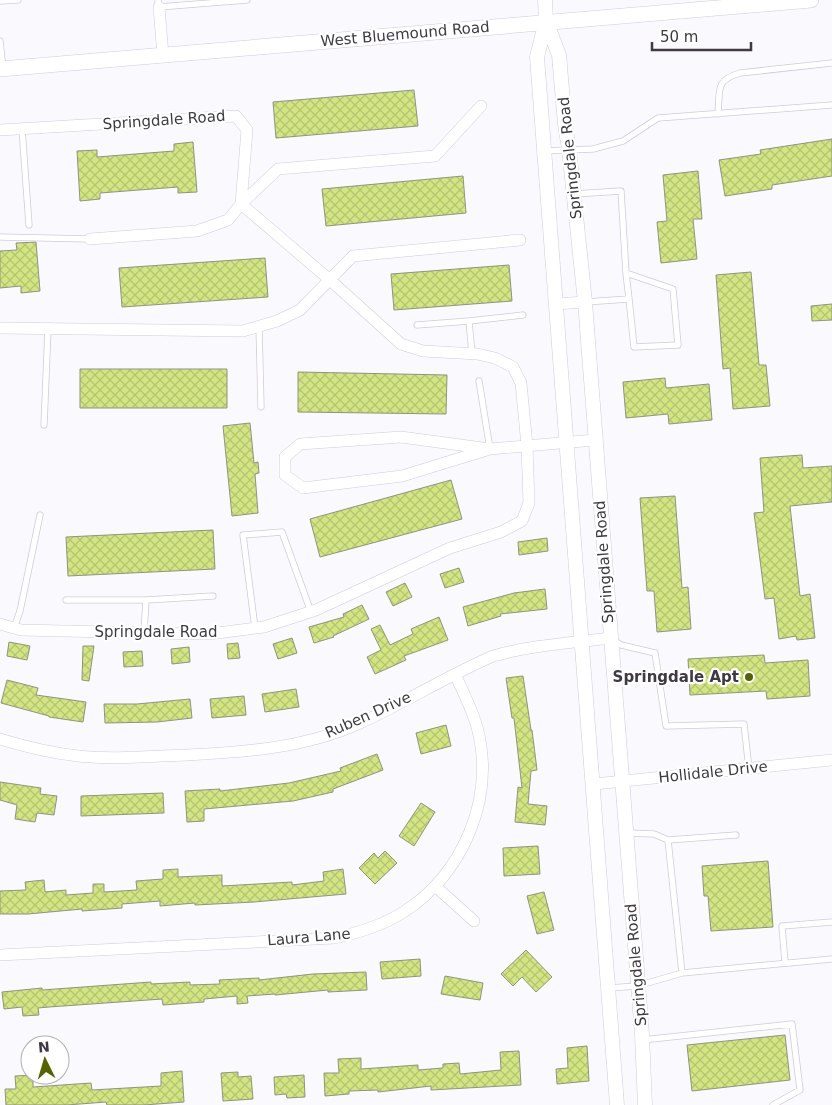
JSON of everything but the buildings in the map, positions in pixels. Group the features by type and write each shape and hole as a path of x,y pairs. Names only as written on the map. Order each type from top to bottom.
{"main road":[{"name":"West Bluemound Road","path":"2,69 546,21 811,0"}],"street":[{"name":"Springdale Road","path":"545,0 546,21 537,57 617,1105"},
{"path":"159,4 163,55"},
{"name":"Springdale Road","path":"546,21 559,55 585,302 642,1040 645,1105"},
{"path":"90,239 197,231 228,220 240,204 278,169 435,156 481,106"},
{"name":"Springdale Road","path":"0,130 236,116 247,130 240,204 330,280 401,344 423,351 472,354 495,358 513,367 521,383 527,446 529,503 522,521 501,532 450,548 311,612 264,627 210,634 21,630 0,624"},
{"path":"0,328 243,331 277,321 300,310 353,256 520,240"},
{"path":"556,304 585,302"},
{"path":"490,449 402,476 302,488 285,475 285,457 300,444 401,437 490,449 595,440"},
{"name":"Ruben Drive","path":"0,739 50,752 115,758 261,750 326,736 357,724 493,656 514,650 610,638"},
{"name":"Laura Lane","path":"0,956 334,938 359,932 390,920 413,905 435,886 452,866 473,824 481,793 483,775 481,745 470,705 455,674"},
{"name":"Hollidale Drive","path":"594,784 832,760"},
{"path":"435,886 474,921"}],"lane":[{"path":"0,1 18,0"},
{"path":"159,4 247,0"},
{"path":"0,41 2,69"},
{"path":"718,114 720,86 727,77 740,73 832,63"},
{"path":"544,151 593,149 623,141 658,118 832,105"},
{"path":"22,129 29,225"},
{"path":"574,194 620,191 626,273 634,347 678,345 673,289 626,273"},
{"path":"0,237 90,239"},
{"path":"585,302 629,299"},
{"path":"417,324 523,315"},
{"path":"469,321 472,354"},
{"path":"259,326 261,407"},
{"path":"44,425 48,329"},
{"path":"479,381 490,449"},
{"path":"14,628 20,611 40,515"},
{"path":"255,628 243,535 282,532 311,612"},
{"path":"66,600 146,600 213,596"},
{"path":"144,633 146,600"},
{"path":"610,638 621,645 655,653 666,726 744,724 750,769"},
{"path":"625,833 654,834 668,840 736,835"},
{"path":"668,840 682,972"},
{"path":"785,963 782,926 832,922"},
{"path":"609,988 637,986 682,972 832,959"},
{"path":"642,1040 792,1024 800,1090 773,1105"}],"place":[{"name":"Springdale Apt","path":"749,677"}]}
